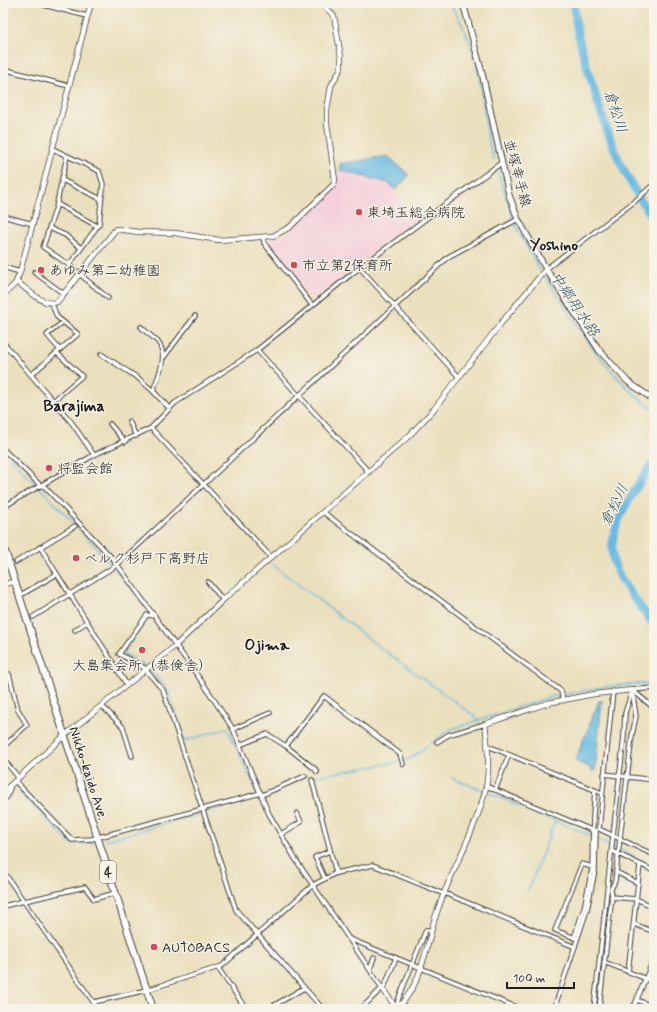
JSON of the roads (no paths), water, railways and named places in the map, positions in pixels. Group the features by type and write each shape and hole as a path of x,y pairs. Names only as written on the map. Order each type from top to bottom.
{"highway":[{"name":"Nikko-kaido Ave.","path":"3,545 153,1009"}],"main road":[{"name":"並塚幸手線","path":"463,3 482,73 509,195 518,220 546,270 599,350 627,382 654,400"}],"street":[{"path":"36,3 87,16"},
{"path":"3,296 17,282 91,3"},
{"path":"17,282 46,302 52,304 57,302 116,229 176,233 219,240 273,236 290,227 323,195 335,180 327,124 329,85 341,68 341,57 334,16 321,3"},
{"path":"3,69 69,86"},
{"path":"53,149 99,171 103,184 99,224 69,265"},
{"path":"67,156 57,204 43,247 69,265 108,298"},
{"path":"3,507 94,455 125,442 151,428 169,408 222,371 257,350 360,268 501,163"},
{"path":"62,180 101,199"},
{"path":"4,790 17,780 64,736 175,646 223,600 369,472 418,426 546,270 635,202 654,184"},
{"path":"318,191 323,195"},
{"path":"57,204 97,226"},
{"path":"3,216 33,224"},
{"path":"33,617 117,565 448,257 518,220"},
{"path":"49,228 65,235 81,248"},
{"path":"263,237 264,243 312,305"},
{"path":"3,267 20,272"},
{"path":"360,268 459,377"},
{"path":"34,272 64,294"},
{"path":"31,375 78,334 57,317 52,304"},
{"path":"152,391 164,357 196,316"},
{"path":"53,401 82,376 58,352 47,335 63,322"},
{"path":"141,327 158,342 164,357"},
{"path":"3,342 72,423 94,455"},
{"path":"257,350 300,395 369,472"},
{"path":"101,354 138,378 169,408"},
{"path":"129,421 136,436"},
{"path":"110,424 125,442"},
{"path":"151,428 271,557"},
{"path":"3,448 42,486 117,565 205,686 233,729 262,794 269,814 296,860 397,1009"},
{"path":"323,512 561,691 562,700"},
{"path":"16,562 75,526"},
{"path":"40,547 127,685"},
{"path":"19,596 57,574"},
{"path":"3,584 14,582"},
{"path":"208,582 223,600"},
{"path":"155,616 147,615 119,654 146,670 163,690 236,910 322,1009"},
{"path":"75,630 87,622"},
{"path":"3,675 8,674 18,710 27,725 3,747"},
{"path":"437,742 448,736 548,702 613,691 654,688"},
{"path":"632,690 654,708"},
{"path":"594,1009 607,880 612,851 620,776 625,713 632,690"},
{"path":"599,1009 612,896 611,889 615,881 627,777 636,716 632,690"},
{"path":"554,1009 574,947 592,867 613,691"},
{"path":"286,746 324,696 400,754 403,764"},
{"path":"102,706 123,727 132,756"},
{"path":"233,729 270,713"},
{"path":"397,1009 405,1000 422,968 431,930 486,786 488,746 485,724"},
{"path":"240,745 267,734 286,746 317,772"},
{"path":"488,746 602,793"},
{"path":"495,790 509,755"},
{"path":"3,759 17,780 72,840 98,838 262,794 304,776"},
{"path":"604,774 654,780"},
{"path":"312,780 336,873"},
{"path":"3,800 7,797 11,785"},
{"path":"486,786 613,836 654,855"},
{"path":"576,938 587,910 595,871 595,791"},
{"path":"281,834 302,822 297,812"},
{"path":"324,879 315,856 330,851"},
{"path":"612,851 654,871"},
{"path":"576,938 555,930 582,864 592,867"},
{"path":"94,1002 147,990 218,968 313,885 336,873 373,865 574,947"},
{"path":"628,972 640,865"},
{"path":"3,871 98,1009"},
{"path":"616,872 638,883"},
{"path":"607,880 615,881"},
{"path":"3,906 85,887 94,899 115,893"},
{"path":"606,897 612,896 636,899 654,907"},
{"path":"634,924 654,932"},
{"path":"397,1009 412,964 426,930 431,930"},
{"path":"349,938 521,1009"},
{"path":"370,969 374,958"},
{"path":"361,1009 382,988 396,958"},
{"path":"633,1009 654,958"},
{"path":"599,960 654,982"},
{"path":"218,968 246,1009"},
{"path":"268,1009 304,988"},
{"path":"637,1000 654,1008"}],"water":[{"path":"388,156 409,175 396,190 388,183 340,170 340,164"},
{"path":"599,701 602,701 595,770 593,771 590,770 591,768 575,761"}],"waterway":[{"name":"中郷用水路","path":"449,3 466,32 473,53 481,86 489,142 494,160"},
{"name":"倉松川","path":"574,3 576,23 582,52 609,136 623,169 642,202 654,219"},
{"name":"中郷用水路","path":"497,170 517,229 541,272"},
{"name":"中郷用水路","path":"544,275 580,330 606,365 621,381 654,410"},
{"path":"10,458 63,511 113,566 145,606"},
{"name":"倉松川","path":"654,461 630,497 623,511 613,539 612,553 618,574 654,625"},
{"path":"272,564 378,646 480,720"},
{"path":"150,615 123,653 145,666 167,688 184,741 227,728 256,789"},
{"path":"313,777 403,761 411,758 449,730 550,697 610,686 654,683"},
{"path":"452,778 483,790"},
{"path":"20,792 70,843 92,843"},
{"path":"487,792 592,836"},
{"path":"106,840 260,797"},
{"path":"527,891 555,821"},
{"path":"597,839 654,867"}],"place":[{"name":"東埼玉総合病院","path":"359,212"},
{"name":"市立第2保育所","path":"294,265"},
{"name":"あゆみ第二幼稚園","path":"41,270"},
{"name":"将監会館","path":"49,468"},
{"name":"ベルク杉戸下高野店","path":"76,558"},
{"name":"大島集会所（恭倹舎）","path":"142,650"},
{"name":"AUTOBACS","path":"154,947"}],"district":[{"name":"Yoshino","path":"554,244"},
{"name":"Barajima","path":"74,405"},
{"name":"Ojima","path":"267,644"}]}
